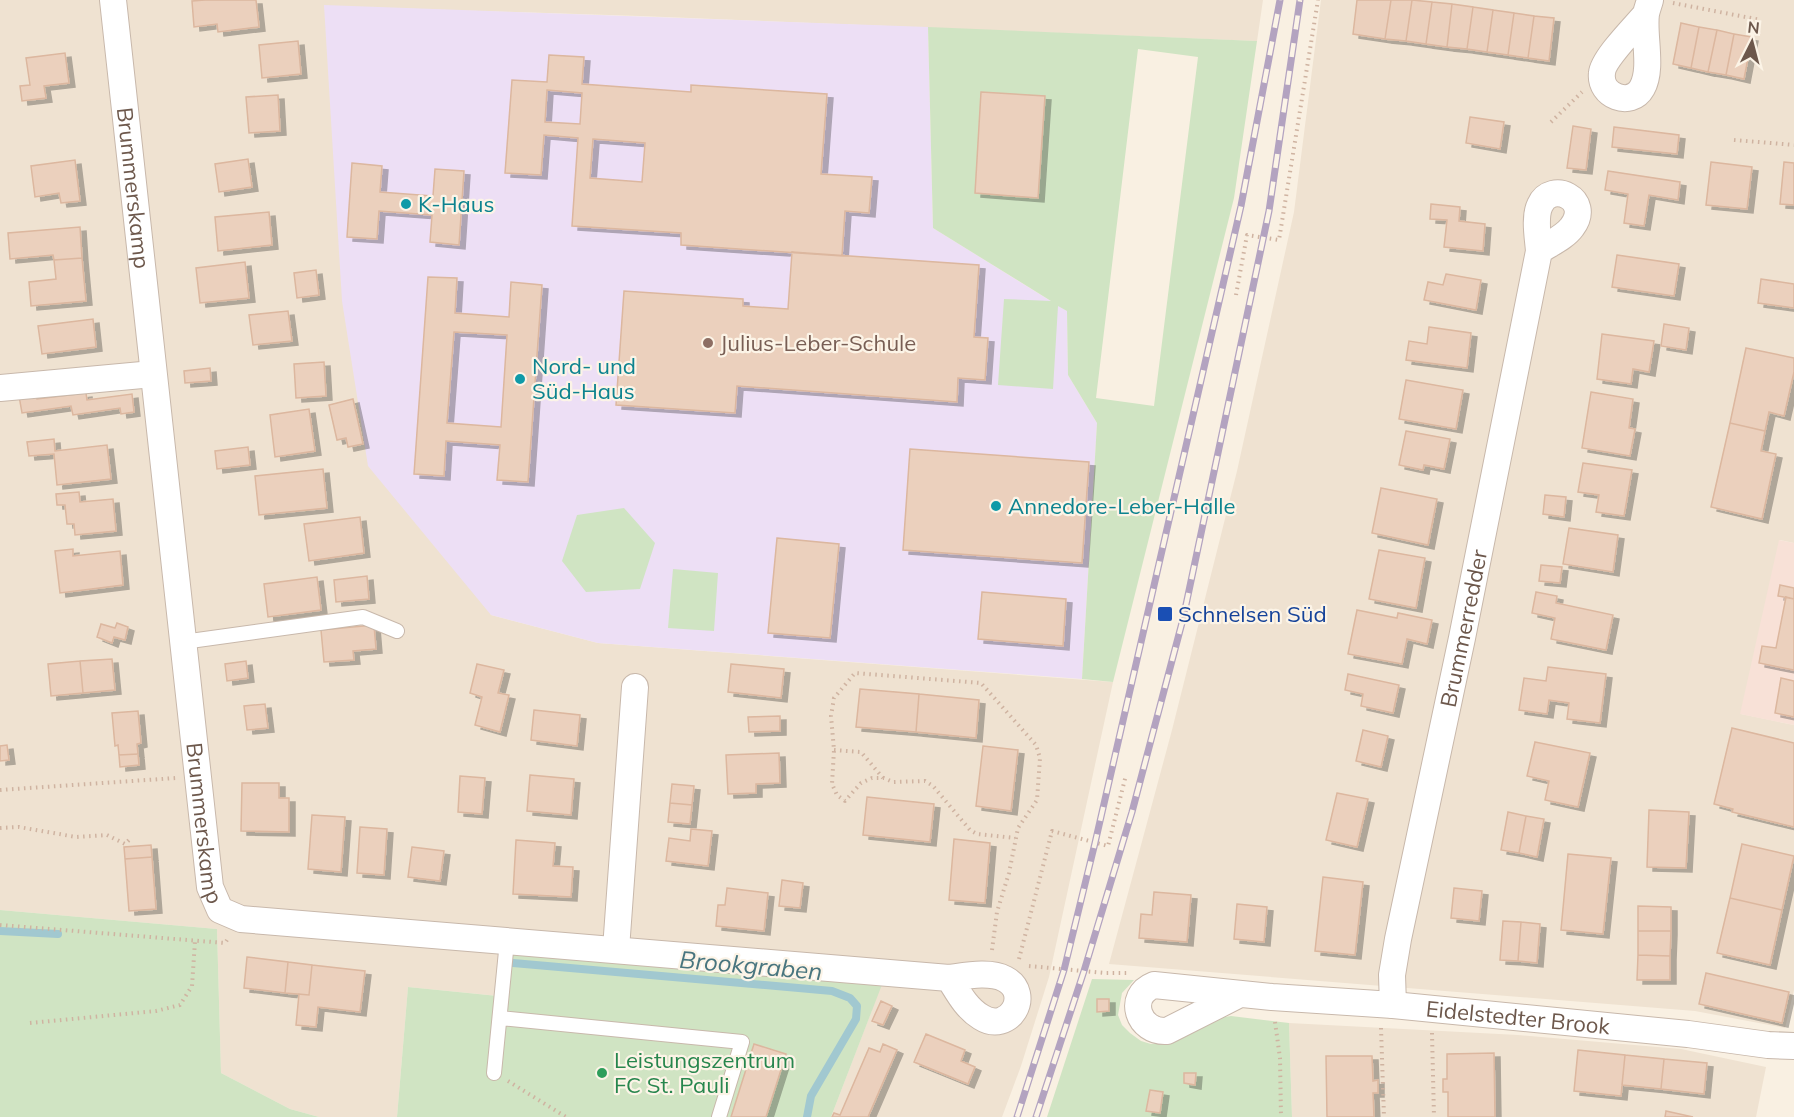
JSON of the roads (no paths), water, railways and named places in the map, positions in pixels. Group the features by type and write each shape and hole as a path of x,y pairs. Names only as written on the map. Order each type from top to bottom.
{"street":[{"name":"Brummerskamp","path":"113,0 210,887 220,910 241,919 949,978 990,976 1003,978 1013,985 1018,998 1015,1011 1008,1018 996,1021 982,1018 961,998 949,978"},
{"path":"1656,5 1642,89 1632,97 1620,99 1609,94 1603,85 1602,72 1607,61 1656,5"},
{"name":"Brummerredder","path":"1387,1004 1398,939 1465,627 1539,251"},
{"path":"0,388 153,374"},
{"path":"616,949 635,687"},
{"name":"Eidelstedter Brook","path":"1240,994 1173,1029 1161,1032 1148,1026 1139,1014 1140,997 1154,985 1272,997 1387,1004 1794,1046"}],"lane":[{"path":"183,642 363,617 397,631"},
{"path":"494,1073 507,941"},
{"path":"500,1018 742,1042 719,1117"}],"waterway":[{"name":"Brookgraben","path":"0,931 58,934"},
{"name":"Brookgraben","path":"513,963 832,991 850,998 857,1006 856,1019 811,1096 807,1117"}],"railway":[{"path":"1017,1117 1064,970 1095,843 1241,206 1280,0"},
{"path":"1036,1117 1084,971 1132,812 1183,619 1269,211 1300,0"}],"place":[{"name":"K-Haus","path":"406,204"},
{"name":"Julius-Leber-Schule","path":"708,343"},
{"name":"Nord- und Süd-Haus","path":"520,379"},
{"name":"Annedore-Leber-Halle","path":"996,506"},
{"name":"Schnelsen Süd","path":"1165,614"},
{"name":"Leistungszentrum FC St. Pauli","path":"602,1073"}]}
